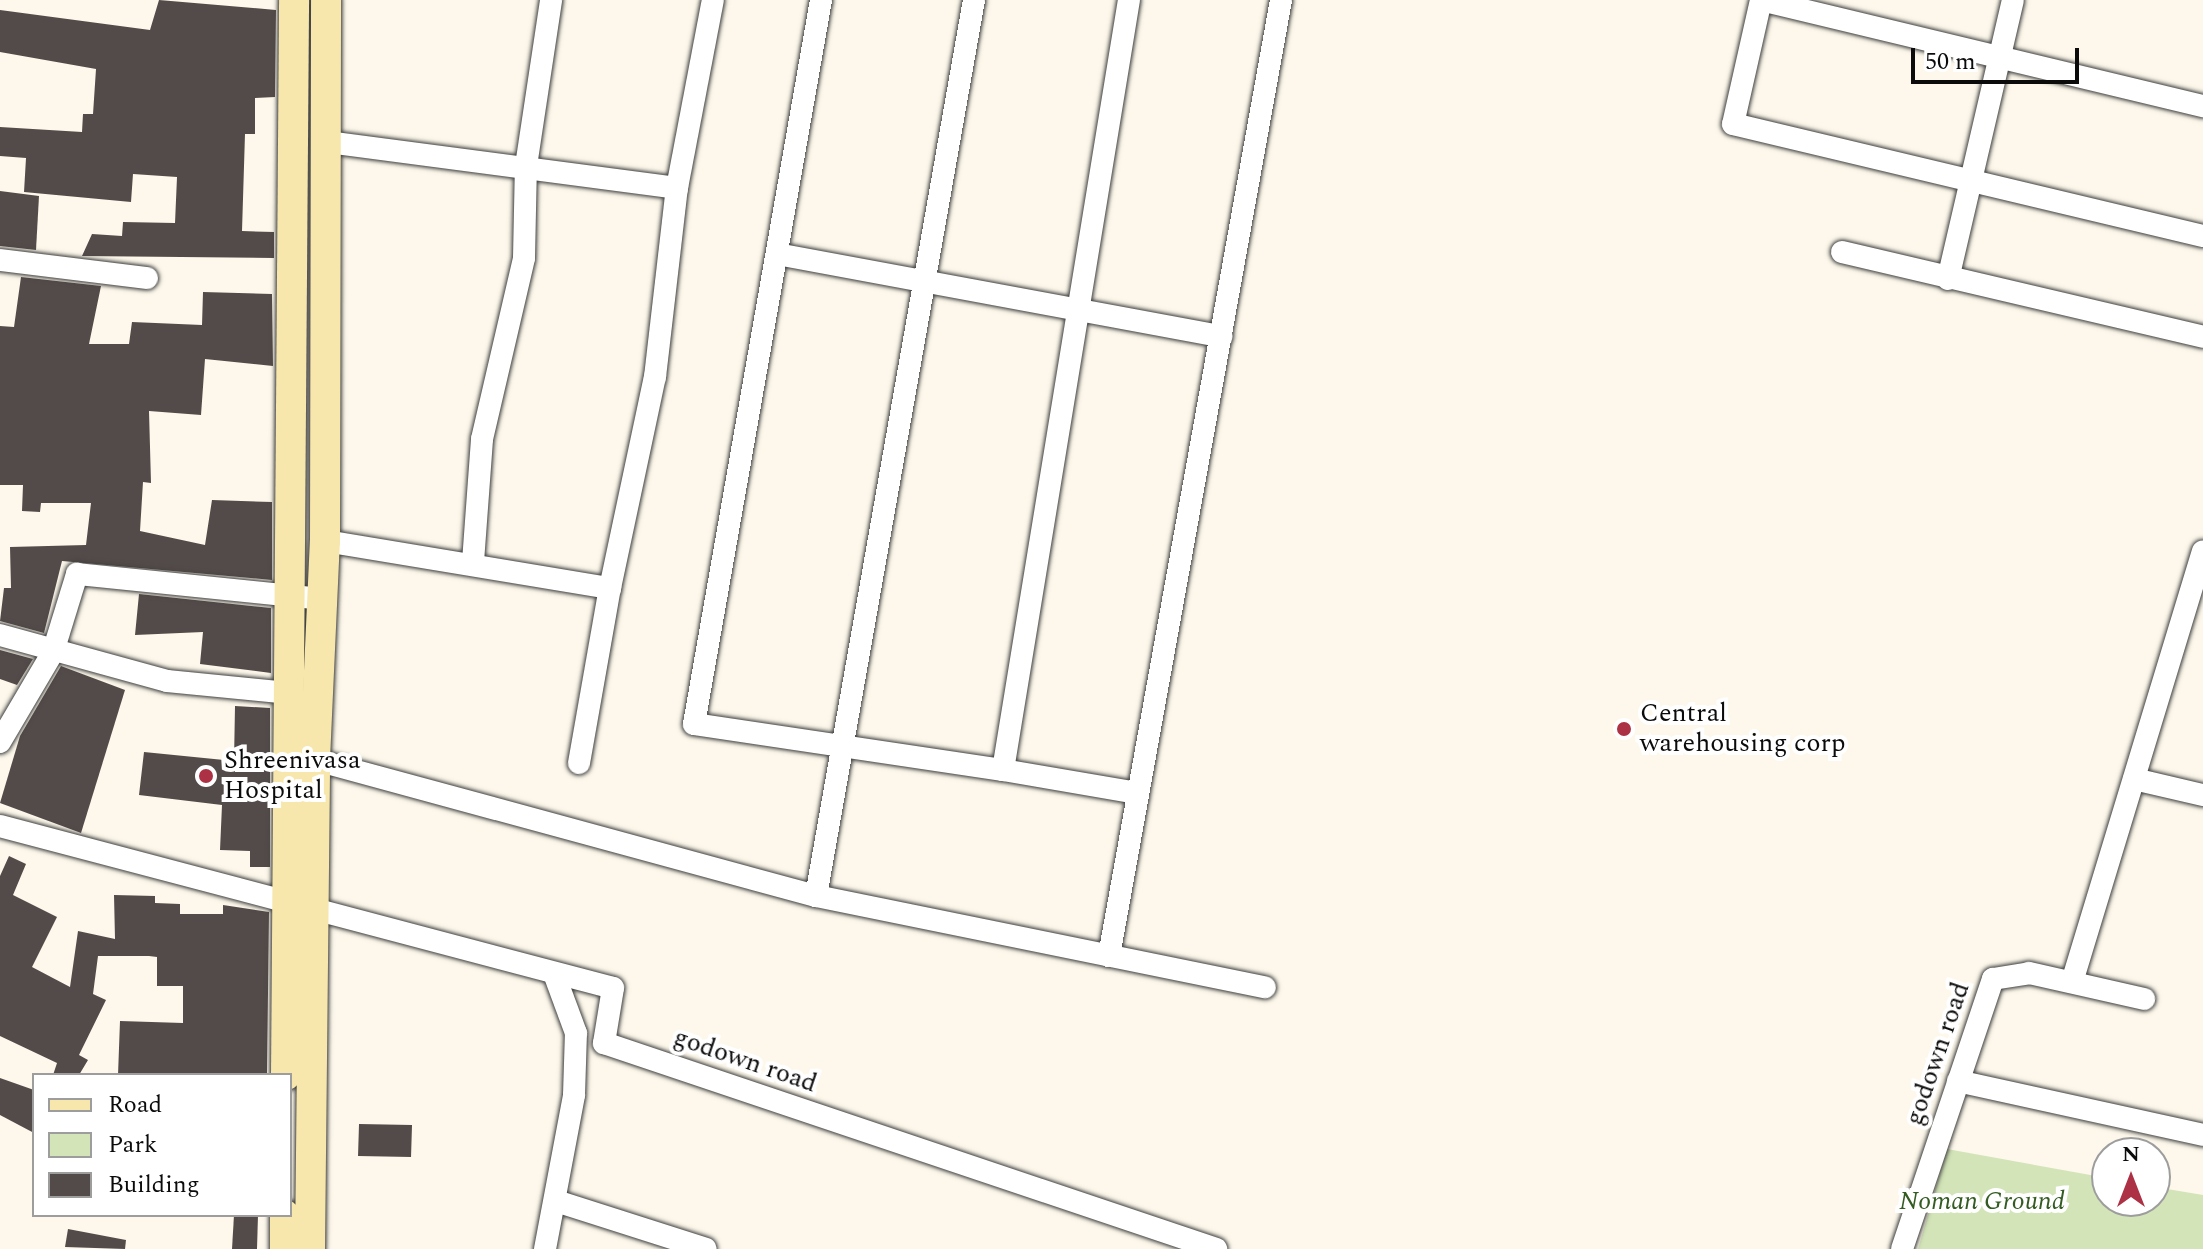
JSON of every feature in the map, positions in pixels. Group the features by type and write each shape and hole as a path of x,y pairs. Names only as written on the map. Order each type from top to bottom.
{"street":[{"path":"294,0 290,693 301,756"},
{"path":"310,1249 301,902 301,756 323,599 325,541 326,0"},
{"path":"473,562 482,439 524,258 526,166 551,0"},
{"path":"579,763 610,588 655,377 677,188 713,0"},
{"path":"821,0 694,724 1138,793"},
{"path":"816,896 974,0"},
{"path":"1003,770 1129,0"},
{"path":"1109,956 1281,0"},
{"path":"2203,106 1761,0 1733,124 1970,184 2203,236"},
{"path":"1948,279 2013,0"},
{"path":"328,142 677,188"},
{"path":"1842,252 2203,337"},
{"path":"777,254 1221,336"},
{"path":"0,260 147,278"},
{"path":"325,541 473,562 610,588"},
{"path":"2072,982 2203,552"},
{"path":"0,742 53,650 77,574 323,599"},
{"path":"0,635 167,681 290,693"},
{"path":"301,756 816,896 1265,987"},
{"path":"2134,779 2203,795"},
{"name":"godown road","path":"0,826 120,862 301,902 556,979 613,988 604,1043 1216,1249"},
{"path":"286,1073 301,902"},
{"name":"godown road","path":"1902,1249 1993,979 2029,973 2144,999"},
{"path":"545,1249 556,1201 576,1033 556,979"},
{"path":"1958,1081 2203,1135"},
{"path":"556,1201 706,1249"},
{"path":"285,1217 285,1249"}],"green space":[{"name":"Noman Ground","path":"1947,1149 2091,1175 2091,1217 2171,1217 2171,1190 2203,1195 2203,1249 1918,1249"}],"building":[{"path":"159,0 276,10 275,97 255,98 255,134 245,134 242,231 274,232 274,258 82,256 92,234 122,236 123,222 175,223 177,177 133,174 131,202 24,192 26,158 0,156 0,127 82,132 83,114 93,114 96,69 0,52 0,10 150,30"},
{"path":"0,191 39,196 36,250 0,246"},
{"path":"21,277 101,286 89,344 129,344 132,322 202,325 203,292 272,294 273,366 205,359 201,415 149,411 151,483 143,482 140,531 205,545 212,500 272,502 272,580 62,561 44,633 0,621 4,588 11,588 10,547 86,545 91,503 41,503 40,512 22,511 23,485 0,485 0,326 14,327"},
{"path":"139,594 271,608 271,673 200,664 203,632 135,635"},
{"path":"0,650 33,659 17,685 0,679"},
{"path":"61,666 125,690 81,833 0,803 20,736"},
{"path":"235,706 270,708 270,867 250,867 250,851 220,850 222,805 139,795 144,752 234,761"},
{"path":"9,856 26,864 13,895 57,917 32,967 70,987 78,931 115,939 114,895 155,896 155,903 180,904 180,914 223,914 223,905 269,912 267,1073 118,1073 120,1021 183,1023 183,986 157,986 157,957 98,956 93,994 106,1000 79,1055 88,1060 80,1073 54,1073 57,1063 0,1036 0,876"},
{"path":"0,1078 32,1089 32,1132 0,1115"},
{"path":"359,1124 412,1125 411,1157 358,1156"},
{"path":"234,1217 258,1217 257,1249 232,1249"},
{"path":"68,1229 126,1240 125,1249 65,1247"}],"place":[{"name":"Central warehousing corp","path":"1624,729"},
{"name":"Shreenivasa Hospital","path":"206,776"}]}
